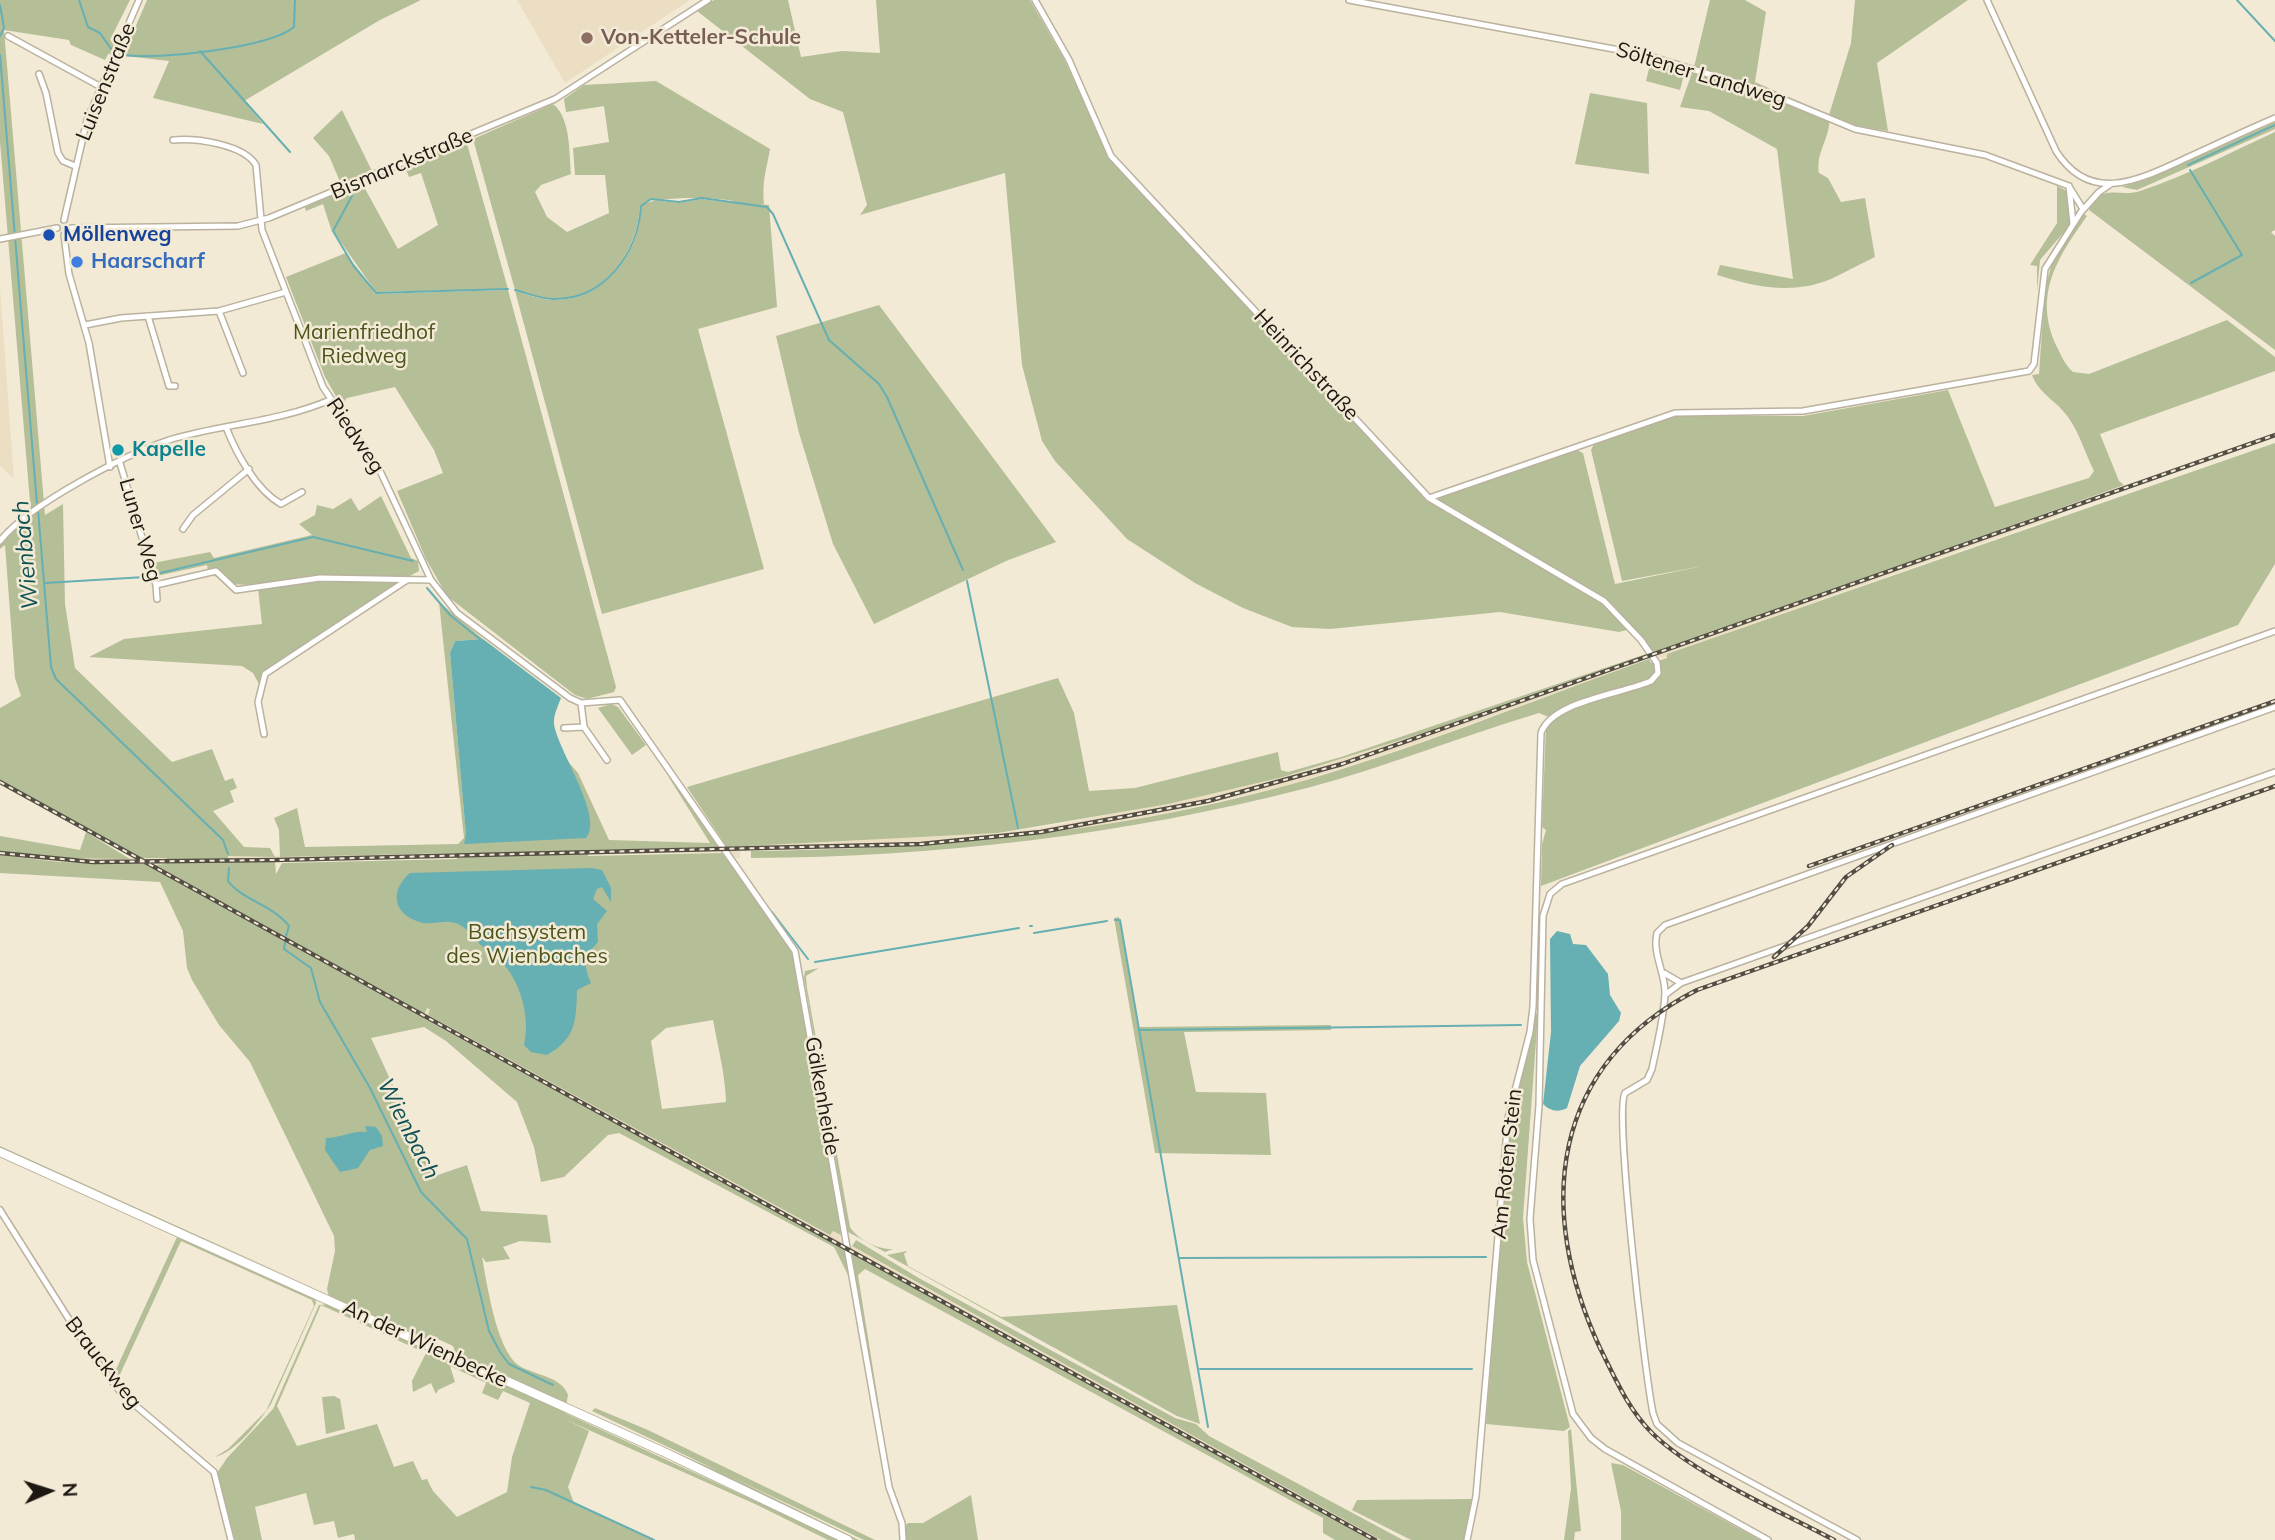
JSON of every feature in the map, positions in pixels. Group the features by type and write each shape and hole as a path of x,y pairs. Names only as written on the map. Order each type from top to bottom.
{"street":[{"name":"Luisenstraße","path":"64,220 75,166 101,87 139,0"},
{"name":"Heinrichstraße","path":"1035,0 1069,60 1111,156 1429,498 1604,601 1633,629 1653,657"},
{"name":"Söltener Landweg","path":"1349,0 1646,55 1761,90 1855,129 1985,155 2069,186"},
{"path":"1987,0 2056,151 2067,166 2084,178 2111,184 2144,177 2275,118"},
{"name":"Bismarckstraße","path":"71,228 220,226 260,221 555,99 705,1"},
{"path":"8,36 101,87"},
{"name":"Luisenstraße","path":"39,74 46,93 58,153 63,161 75,166"},
{"name":"Riedweg","path":"173,140 188,139 249,156 258,171 260,221 330,400 381,473 430,580 457,613 581,703"},
{"path":"2073,226 2069,186 2074,180 2084,178"},
{"path":"1429,498 1675,413 1803,411 2029,371 2034,364 2045,270 2052,254 2083,209 2111,184"},
{"path":"2069,186 2083,209"},
{"path":"0,239 57,228 64,220 71,228 64,235"},
{"path":"57,228 64,235 69,274 85,325 110,467"},
{"path":"85,325 148,316 219,311 286,292"},
{"path":"219,311 243,373"},
{"path":"148,316 169,386 175,386"},
{"name":"Luner Weg","path":"0,541 12,526 45,504 110,467 167,441 330,400"},
{"path":"226,427 259,485 281,504 302,492"},
{"name":"Luner Weg","path":"120,463 156,585 157,599"},
{"path":"183,528 193,515 249,469"},
{"path":"417,578 426,570"},
{"path":"156,585 216,571 236,590 320,578 430,580"},
{"path":"264,734 258,702 265,674 407,580"},
{"path":"1768,1540 1605,1449 1591,1438 1573,1415 1533,1260 1530,1219 1539,1105 1546,900 1562,884 2275,631"},
{"name":"Am Roten Stein","path":"1468,1540 1476,1496 1508,1118 1532,1015 1541,733 1546,722 1560,711 1651,681 1659,671 1653,657"},
{"name":"Gälkenheide","path":"581,703 620,700 795,951 888,1487 902,1523 903,1540"},
{"path":"581,703 584,727 607,760"},
{"path":"1857,1540 1678,1443 1663,1431 1653,1413 1625,1180 1621,1105 1625,1093 1647,1080 1653,1069 1665,995 1664,973 1655,939 1659,929 2275,707"},
{"path":"564,728 584,727"},
{"path":"1665,995 1681,983 2275,772"},
{"path":"1664,973 1681,983"},
{"name":"An der Wienbecke","path":"0,1152 554,1403 848,1540"},
{"name":"Brauckweg","path":"0,1210 89,1351 122,1394 214,1472 232,1540"}],"shaded area":[{"name":"Von-Ketteler-Schule","path":"517,0 690,0 565,83"},
{"path":"0,287 14,479 0,466"},
{"path":"2056,511 2058,516 1667,654 1668,657 1649,659 1404,748 1285,786 1172,812 1049,835 944,844 740,851 740,858 732,858 730,852 152,864 431,1009 428,1015 830,1234 833,1231 841,1235 839,1239 1381,1540 1370,1540 146,864 59,862 0,855 0,851 59,858 134,858 0,784 0,781 142,858 718,847 998,833 1048,827 1283,777 1665,651"}],"green space":[{"name":"Bachsystem des Wienbaches","path":"0,0 130,0 110,40 125,51 147,0 421,0 380,20 244,101 263,124 153,98 169,61 108,54 105,60 71,45 69,40 4,30 45,515 63,504 65,604 75,668 172,762 212,749 225,781 233,778 237,788 230,791 234,802 213,811 244,847 270,848 275,857 228,856 227,862 275,862 276,874 282,863 457,859 456,853 280,857 279,830 274,818 297,808 305,847 458,844 464,838 439,602 483,639 455,641 450,653 466,834 550,719 560,752 578,773 609,840 710,843 668,776 718,847 588,850 588,856 722,853 794,952 841,1235 833,1231 830,1235 428,1015 430,1009 427,1008 423,1018 845,1249 882,1461 849,1277 834,1247 619,1133 608,1135 564,1177 541,1182 534,1147 517,1102 446,1041 424,1027 371,1038 435,1176 467,1165 481,1211 547,1215 551,1243 520,1241 503,1247 510,1259 486,1262 482,1257 498,1330 510,1357 518,1365 553,1380 565,1389 568,1395 565,1413 840,1540 828,1540 755,1504 564,1419 589,1431 568,1487 574,1503 653,1540 355,1540 354,1534 338,1538 334,1521 314,1525 306,1493 255,1507 262,1540 235,1540 217,1473 227,1458 273,1409 319,1305 329,1304 420,1345 421,1351 321,1305 277,1406 297,1446 377,1424 394,1467 413,1461 422,1480 427,1479 433,1491 457,1517 507,1492 512,1457 530,1403 503,1391 498,1400 482,1393 486,1383 450,1366 455,1382 438,1390 436,1394 431,1383 413,1392 412,1381 426,1353 456,1354 453,1346 429,1335 428,1341 329,1297 327,1289 335,1251 334,1236 250,1062 219,1025 192,980 187,968 183,931 160,882 0,873 0,855 59,862 146,864 169,876 152,865 166,864 166,858 142,858 0,781 0,708 21,696 15,678 5,545 0,549 0,545 16,525 31,514 0,142","holes":["713,1020 726,1102 662,1109 651,1041 666,1028"]},
{"path":"714,0 788,0 801,57 842,51 880,53 876,0 1030,0 1065,61 1110,159 1428,502 1577,450 1583,453 1615,584 1703,566 1622,581 1591,450 1594,444 1674,416 1803,416 1948,390 1995,507 2089,478 2094,471 2076,430 2064,411 2039,387 2032,375 2039,374 2045,287 2054,257 2084,214 2087,216 2058,261 2048,293 2047,309 2056,345 2073,372 2089,374 2227,320 2275,357 2275,371 2100,434 2119,481 2124,485 1656,654 1634,628 1619,632 1500,612 1330,629 1292,627 1243,608 1195,583 1127,539 1055,461 1042,441 1022,365 1005,173 860,215 867,205 843,112 810,99 697,11"},
{"path":"1710,0 1745,0 1766,12 1755,82 1829,115 1851,43 1855,0 1968,0 1877,63 1888,131 1850,125 1829,116 1828,130 1819,158 1819,173 1828,178 1841,202 1865,198 1875,257 1831,279 1802,287 1759,286 1717,275 1720,265 1793,279 1777,149 1709,111 1680,107 1694,67"},
{"path":"1651,60 1685,71 1680,90 1646,81"},
{"path":"656,81 770,149 764,204 769,205 777,307 698,329 764,569 602,614 515,291 553,300 571,298 588,292 603,283 626,257 634,241 641,206 644,204 640,206 632,241 625,256 602,282 587,292 552,299 515,290 473,139 553,104 559,110 566,127 571,174 541,185 535,192 547,217 567,232 609,213 605,175 575,175 573,148 609,142 604,106 566,112 564,99 584,85","holes":["708,198 740,204 702,199 679,203 656,201"]},
{"path":"1590,93 1647,103 1649,174 1575,164"},
{"path":"342,110 372,171 341,184 329,156 313,138"},
{"path":"2275,122 2275,129 2137,190 2122,187 2145,180"},
{"path":"2275,132 2275,230 2271,232 2275,236 2275,350 2089,210 2099,196 2133,193 2157,185"},
{"path":"466,140 508,289 376,292 333,231 352,195 332,232 323,204 306,211 305,207","holes":["405,167 409,177 421,173 438,225 398,249 363,185"]},
{"path":"2057,186 2067,191 2070,225 2040,260 2037,291 2037,266 2030,265 2057,223"},
{"name":"Marienfriedhof Riedweg","path":"346,253 375,294 508,290 616,687 614,692 587,699 575,695 447,596 426,559 397,491 443,473 434,450 395,387 347,398 341,405 325,377 286,277"},
{"path":"879,305 1056,542 1006,561 874,624 833,544 799,433 776,336"},
{"path":"2275,443 2275,564 2238,625 1541,886 1542,844 1546,830 1542,827 1546,726 1551,718 1539,713 1336,780 1170,819 1100,831 962,848 822,857 751,858 751,851 886,847 1020,836 1152,816 1285,786 1422,742 1649,659 1651,663 1667,658 1667,654"},
{"path":"381,496 411,558 418,561 419,571 406,578 320,576 254,585 226,584 208,571 207,565 152,577 151,574 156,572 153,563 210,552 214,558 312,535 299,524 315,515 317,505 333,509 351,498 359,511"},
{"path":"320,580 400,582 263,673 259,684 253,673 242,666 89,657 124,639 262,624 258,588"},
{"path":"1646,654 1648,657 1487,713 1283,777 1168,804 998,833 727,847 687,787 1058,678 1074,713 1089,791 1135,788 1278,752 1281,770 1288,772 1341,757"},
{"path":"611,704 618,707 646,745 632,755 598,708"},
{"path":"86,832 130,859 59,858 0,851 0,836 80,850"},
{"path":"1119,917 1138,1027 1331,1025 1331,1030 1184,1032 1196,1092 1266,1093 1271,1155 1155,1153 1114,918"},
{"path":"819,968 806,976 807,988 850,1227 867,1242 848,1232 804,978 805,971"},
{"path":"1535,1013 1538,1014 1523,1218 1527,1262 1570,1427 1564,1431 1486,1424 1511,1112"},
{"path":"0,1146 303,1283 0,1149"},
{"path":"0,1156 315,1298 316,1303 266,1411 314,1306 312,1300 181,1241 117,1381 113,1376 177,1237"},
{"path":"856,1240 917,1277 1175,1418 1196,1424 1209,1436 1403,1540 1381,1540 852,1246"},
{"path":"869,1243 893,1249 885,1252"},
{"path":"907,1251 904,1254 908,1266 1001,1317 1177,1305 1200,1424 1177,1416 887,1255"},
{"path":"851,1252 1370,1540 1335,1540 1323,1533 1323,1518 865,1269 858,1275 887,1457"},
{"path":"334,1396 340,1399 345,1429 326,1434 322,1397"},
{"path":"572,1407 723,1473 859,1540 855,1540"},
{"path":"595,1408 648,1430 875,1540 864,1540 592,1411"},
{"path":"266,1411 239,1443 215,1457 228,1449"},
{"path":"1571,1429 1581,1531 1575,1532 1574,1540 1564,1540 1571,1489 1568,1431"},
{"path":"1611,1463 1623,1465 1760,1540 1621,1540 1621,1511"},
{"path":"971,1495 978,1540 905,1540 905,1526 908,1523 923,1523"},
{"path":"1473,1499 1464,1540 1411,1540 1352,1510 1357,1500"}],"water":[{"path":"483,639 561,698 554,724 585,800 590,828 586,838 464,844 466,835 450,653 455,641"},
{"path":"591,868 602,870 611,888 611,902 602,887 597,889 593,899 607,911 597,924 598,942 586,961 591,983 577,990 575,1020 569,1035 557,1049 547,1055 531,1052 524,1045 526,1023 522,1000 513,978 500,960 460,925 413,920 397,903 399,888 410,873"},
{"path":"1557,931 1570,934 1573,944 1586,945 1608,974 1610,995 1621,1013 1619,1021 1580,1066 1567,1108 1557,1111 1543,1104 1551,1032 1550,939"},
{"path":"365,1126 376,1127 382,1136 383,1146 370,1150 358,1168 340,1172 325,1150 326,1138 367,1132"}],"waterway":[{"path":"79,0 88,27 100,33 112,50"},
{"path":"124,55 186,54 262,41 294,27 295,0"},
{"path":"2237,0 2275,41"},
{"name":"Wienbach","path":"0,5 4,28 0,36"},
{"path":"200,51 290,152"},
{"name":"Wienbach","path":"0,55 37,504"},
{"path":"2188,165 2275,125"},
{"path":"2190,170 2242,255 2191,283"},
{"path":"352,189 352,196 333,231 353,265 376,293 508,289"},
{"path":"515,290 553,299 588,292 602,283 625,257 633,241 641,206 651,199 679,202 702,198 767,207 773,214 829,340 879,384 887,397 963,570"},
{"name":"Wienbach","path":"38,510 51,667 56,679 223,840 228,854"},
{"path":"156,574 313,537 413,561"},
{"path":"45,583 145,577"},
{"path":"967,581 1018,828"},
{"path":"427,588 450,615 481,640"},
{"name":"Wienbach","path":"229,868 228,881 241,893 282,919 289,926 286,936"},
{"path":"772,912 808,959"},
{"path":"1115,920 1120,920 1208,1427"},
{"path":"1034,933 1107,921"},
{"path":"815,962 1019,928"},
{"name":"Wienbach","path":"285,942 284,949 311,968 320,1002 370,1088 421,1192 467,1239 489,1331 500,1352 509,1364 553,1385"},
{"path":"1141,1030 1521,1025"},
{"path":"1179,1258 1486,1257"},
{"path":"1200,1369 1472,1369"},
{"path":"531,1487 546,1490 654,1540"}],"railway":[{"path":"0,853 93,862 275,860 921,844 1041,832 1208,801 1342,764 2275,435"},
{"path":"1809,866 2275,701"},
{"path":"0,782 1375,1540"},
{"path":"1834,1540 1714,1478 1691,1463 1652,1433 1623,1393 1600,1348 1579,1295 1567,1244 1563,1193 1569,1145 1585,1099 1611,1058 1648,1021 1697,990 2275,786"},
{"path":"1774,957 1808,926 1846,877 1892,845"}],"place":[{"name":"Von-Ketteler-Schule","path":"587,38"},
{"name":"Möllenweg","path":"49,235"},
{"name":"Haarscharf","path":"77,262"},
{"name":"Kapelle","path":"118,450"}]}
